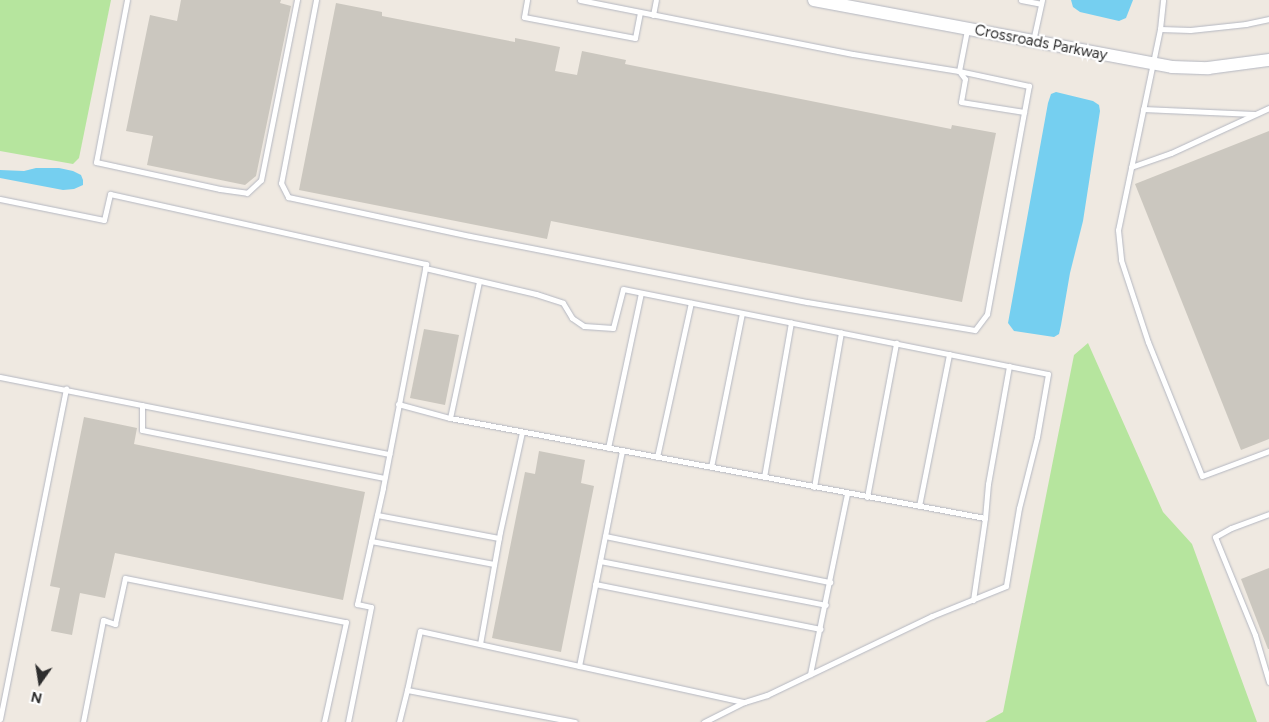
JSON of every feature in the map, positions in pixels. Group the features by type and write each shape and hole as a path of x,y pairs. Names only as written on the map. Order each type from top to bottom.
{"street":[{"name":"Crossroads Parkway","path":"814,0 837,2 967,30 1152,64 1208,68 1269,60"}],"lane":[{"path":"127,0 96,162 220,190 247,193 261,180 297,0"},
{"path":"316,0 280,183 288,197 470,236 806,302 975,330 986,314 1029,86 959,71 853,54 580,0"},
{"path":"527,0 524,17 635,38 640,12"},
{"path":"653,15 656,0"},
{"path":"1021,0 1041,2 1033,42"},
{"path":"1163,0 1160,29 1118,230 1121,260 1148,342 1202,476 1269,451"},
{"path":"1160,29 1190,30 1246,24 1269,19"},
{"path":"967,30 959,71 964,79 961,102 1024,112"},
{"path":"1131,167 1171,153 1269,108"},
{"path":"1143,109 1257,114"},
{"path":"0,199 104,220 110,194 426,264 377,514 356,604 371,607 348,722"},
{"path":"425,268 563,303 572,318 584,326 593,328 613,328 622,289 1048,374 1037,437 1019,508 1006,586 932,616 767,695 744,702 704,722"},
{"path":"450,418 479,281"},
{"path":"608,448 642,293"},
{"path":"658,457 691,303"},
{"path":"711,467 742,313"},
{"path":"764,477 792,322"},
{"path":"814,486 840,332"},
{"path":"867,497 896,343"},
{"path":"919,506 949,354"},
{"path":"972,600 985,518 988,484 1009,366"},
{"path":"0,377 389,454"},
{"path":"0,719 66,389"},
{"path":"398,404 450,418 522,432 985,518"},
{"path":"142,405 142,430 384,478"},
{"path":"480,644 499,538 522,432"},
{"path":"579,666 622,450"},
{"path":"810,674 826,605 846,493"},
{"path":"377,514 499,538"},
{"path":"1269,514 1231,528 1216,537 1255,635 1269,682"},
{"path":"605,536 830,582"},
{"path":"371,541 494,564"},
{"path":"600,561 826,605"},
{"path":"83,722 103,620 115,624 125,578 346,622 324,722"},
{"path":"595,584 820,629"},
{"path":"399,722 420,631 744,702"},
{"path":"407,690 575,722"}],"green space":[{"path":"0,0 111,0 79,158 73,164 0,151"},
{"path":"1088,343 1163,512 1192,544 1257,722 985,722 1003,712 1074,355"}],"water":[{"path":"1071,0 1133,0 1126,18 1119,21 1080,12 1073,7"},
{"path":"1056,92 1093,101 1099,105 1100,111 1083,221 1070,273 1059,334 1054,337 1014,331 1008,323 1048,103 1051,94"},
{"path":"36,168 59,168 73,171 81,175 83,185 74,189 63,190 0,178 0,170 24,171"}],"building":[{"path":"181,0 281,0 280,3 291,6 256,176 245,185 147,165 153,136 126,131 150,15 177,21"},
{"path":"336,3 382,12 382,16 515,42 515,38 560,47 555,71 577,75 582,51 626,60 625,64 951,129 952,125 996,133 962,302 551,221 547,239 299,190"},
{"path":"1269,131 1269,439 1241,450 1135,184"},
{"path":"424,329 459,335 445,405 410,398"},
{"path":"84,417 137,428 134,444 365,492 343,600 115,553 105,598 80,593 72,635 51,631 60,588 50,586"},
{"path":"539,451 585,460 581,483 594,486 561,652 492,638 525,472 535,474"},
{"path":"1269,568 1269,649 1268,649 1241,579"}]}
